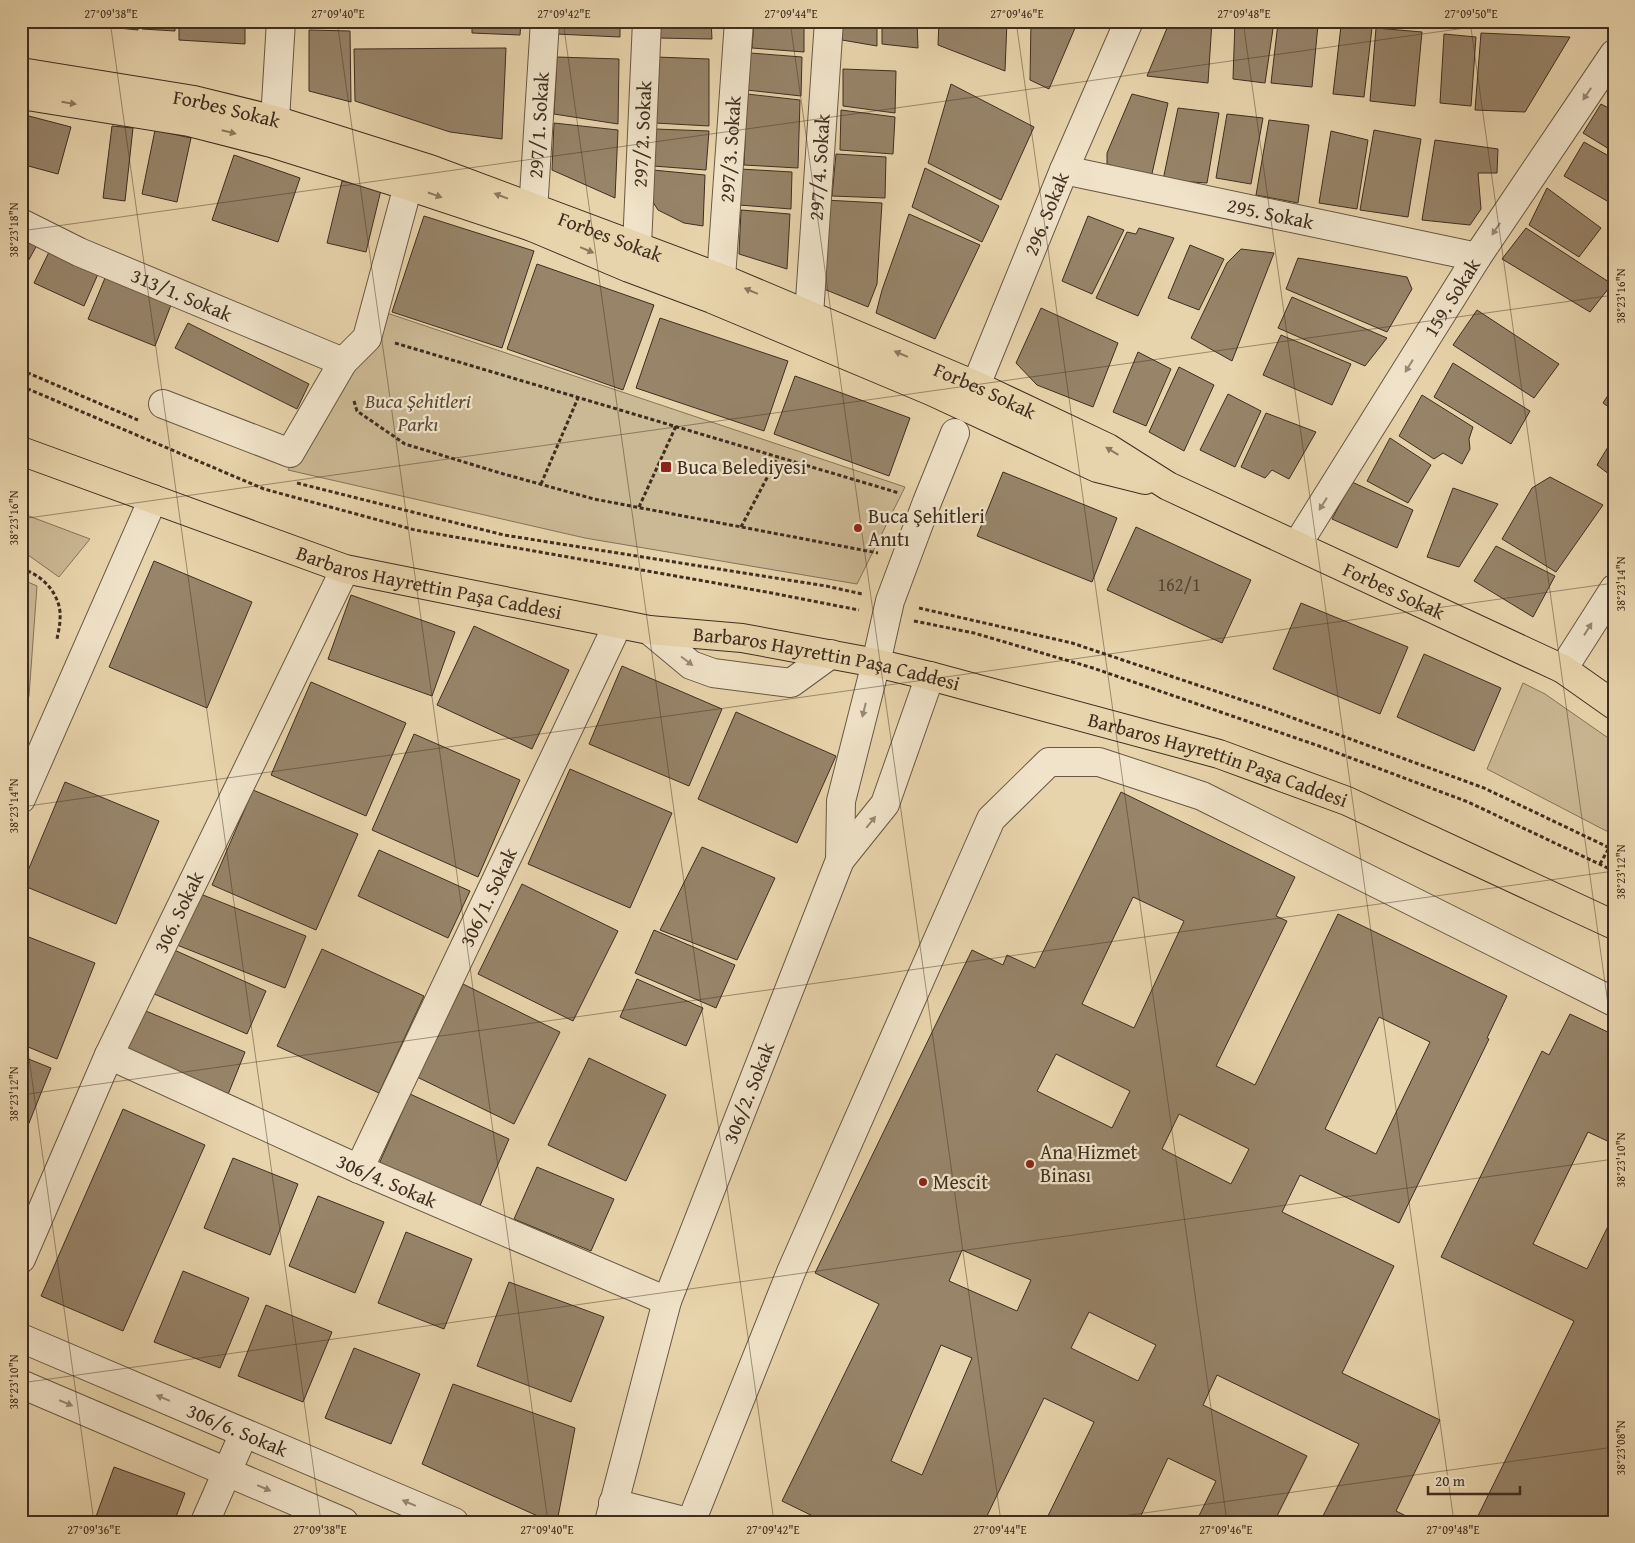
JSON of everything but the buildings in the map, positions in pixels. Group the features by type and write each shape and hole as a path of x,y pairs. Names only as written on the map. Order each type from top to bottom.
{"main road":[{"name":"Forbes Sokak","path":"21,72 194,100 408,186 637,246 721,278 809,315 972,396"},
{"name":"Forbes Sokak","path":"21,95 189,122 273,131 430,169 533,218 629,268 1108,448 1168,486 1563,669 1614,705"},
{"name":"Barbaros Hayrettin Paşa Caddesi","path":"21,452 345,569 649,630 742,638 876,663 1219,754 1338,797 1614,925"}],"street":[{"path":"273,131 281,21"},
{"name":"297/1. Sokak","path":"533,218 545,21"},
{"name":"297/2. Sokak","path":"637,246 647,21"},
{"name":"297/3. Sokak","path":"721,278 739,21"},
{"name":"297/4. Sokak","path":"809,315 829,21"},
{"name":"296. Sokak","path":"972,396 1064,170 1128,21"},
{"name":"159. Sokak","path":"1297,545 1477,257 1614,54"},
{"name":"295. Sokak","path":"1064,170 1477,257"},
{"path":"163,404 290,453 343,362 367,338 408,186"},
{"name":"313/1. Sokak","path":"21,223 79,252 343,362"},
{"name":"306/2. Sokak","path":"611,1512 667,1301 840,860 842,801 888,608 955,433"},
{"path":"21,799 153,499"},
{"name":"306. Sokak","path":"21,1259 109,1055 345,569"},
{"path":"1563,669 1614,588"},
{"name":"306/1. Sokak","path":"359,1169 618,624"},
{"path":"649,630 692,665 713,673 791,683 831,654"},
{"path":"840,860 885,804 930,676"},
{"path":"611,1512 689,1522 792,1272 991,819 1048,762 1099,762 1202,796 1614,1002"},
{"name":"306/4. Sokak","path":"109,1055 359,1169 667,1301"},
{"name":"306/6. Sokak","path":"21,1338 454,1522"},
{"path":"21,1384 344,1522"},
{"path":"205,1522 244,1433"},
{"path":"611,1512 634,1522"}],"path":[{"path":"367,338 387,340 927,502"},
{"path":"343,362 357,411 405,444 594,499 906,558"},
{"path":"21,370 140,421"},
{"path":"21,386 264,489 415,530 772,593 888,608 1072,643 1254,704 1484,788 1614,850"},
{"path":"540,484 578,398"},
{"path":"639,507 676,426"},
{"path":"740,527 778,457"},
{"path":"291,482 504,535 826,586 888,608 1093,668 1319,746 1468,802 1614,871"},
{"path":"21,569 29,571 45,581 55,595 61,617 56,645"},
{"path":"1600,864 1614,838"}],"green space":[{"name":"Buca Şehitleri Parkı","path":"375,309 905,487 857,584 585,538 288,470"},
{"path":"21,513 90,539 59,577 21,550"},
{"path":"21,579 37,586 29,696 21,715"},
{"path":"1523,683 1545,694 1614,742 1614,835 1487,769"}],"place":[{"name":"Buca Belediyesi","path":"666,467"},
{"name":"Buca Şehitleri Anıtı","path":"858,528"},
{"name":"Ana Hizmet Binası","path":"1030,1164"},
{"name":"Mescit","path":"923,1182"}]}
